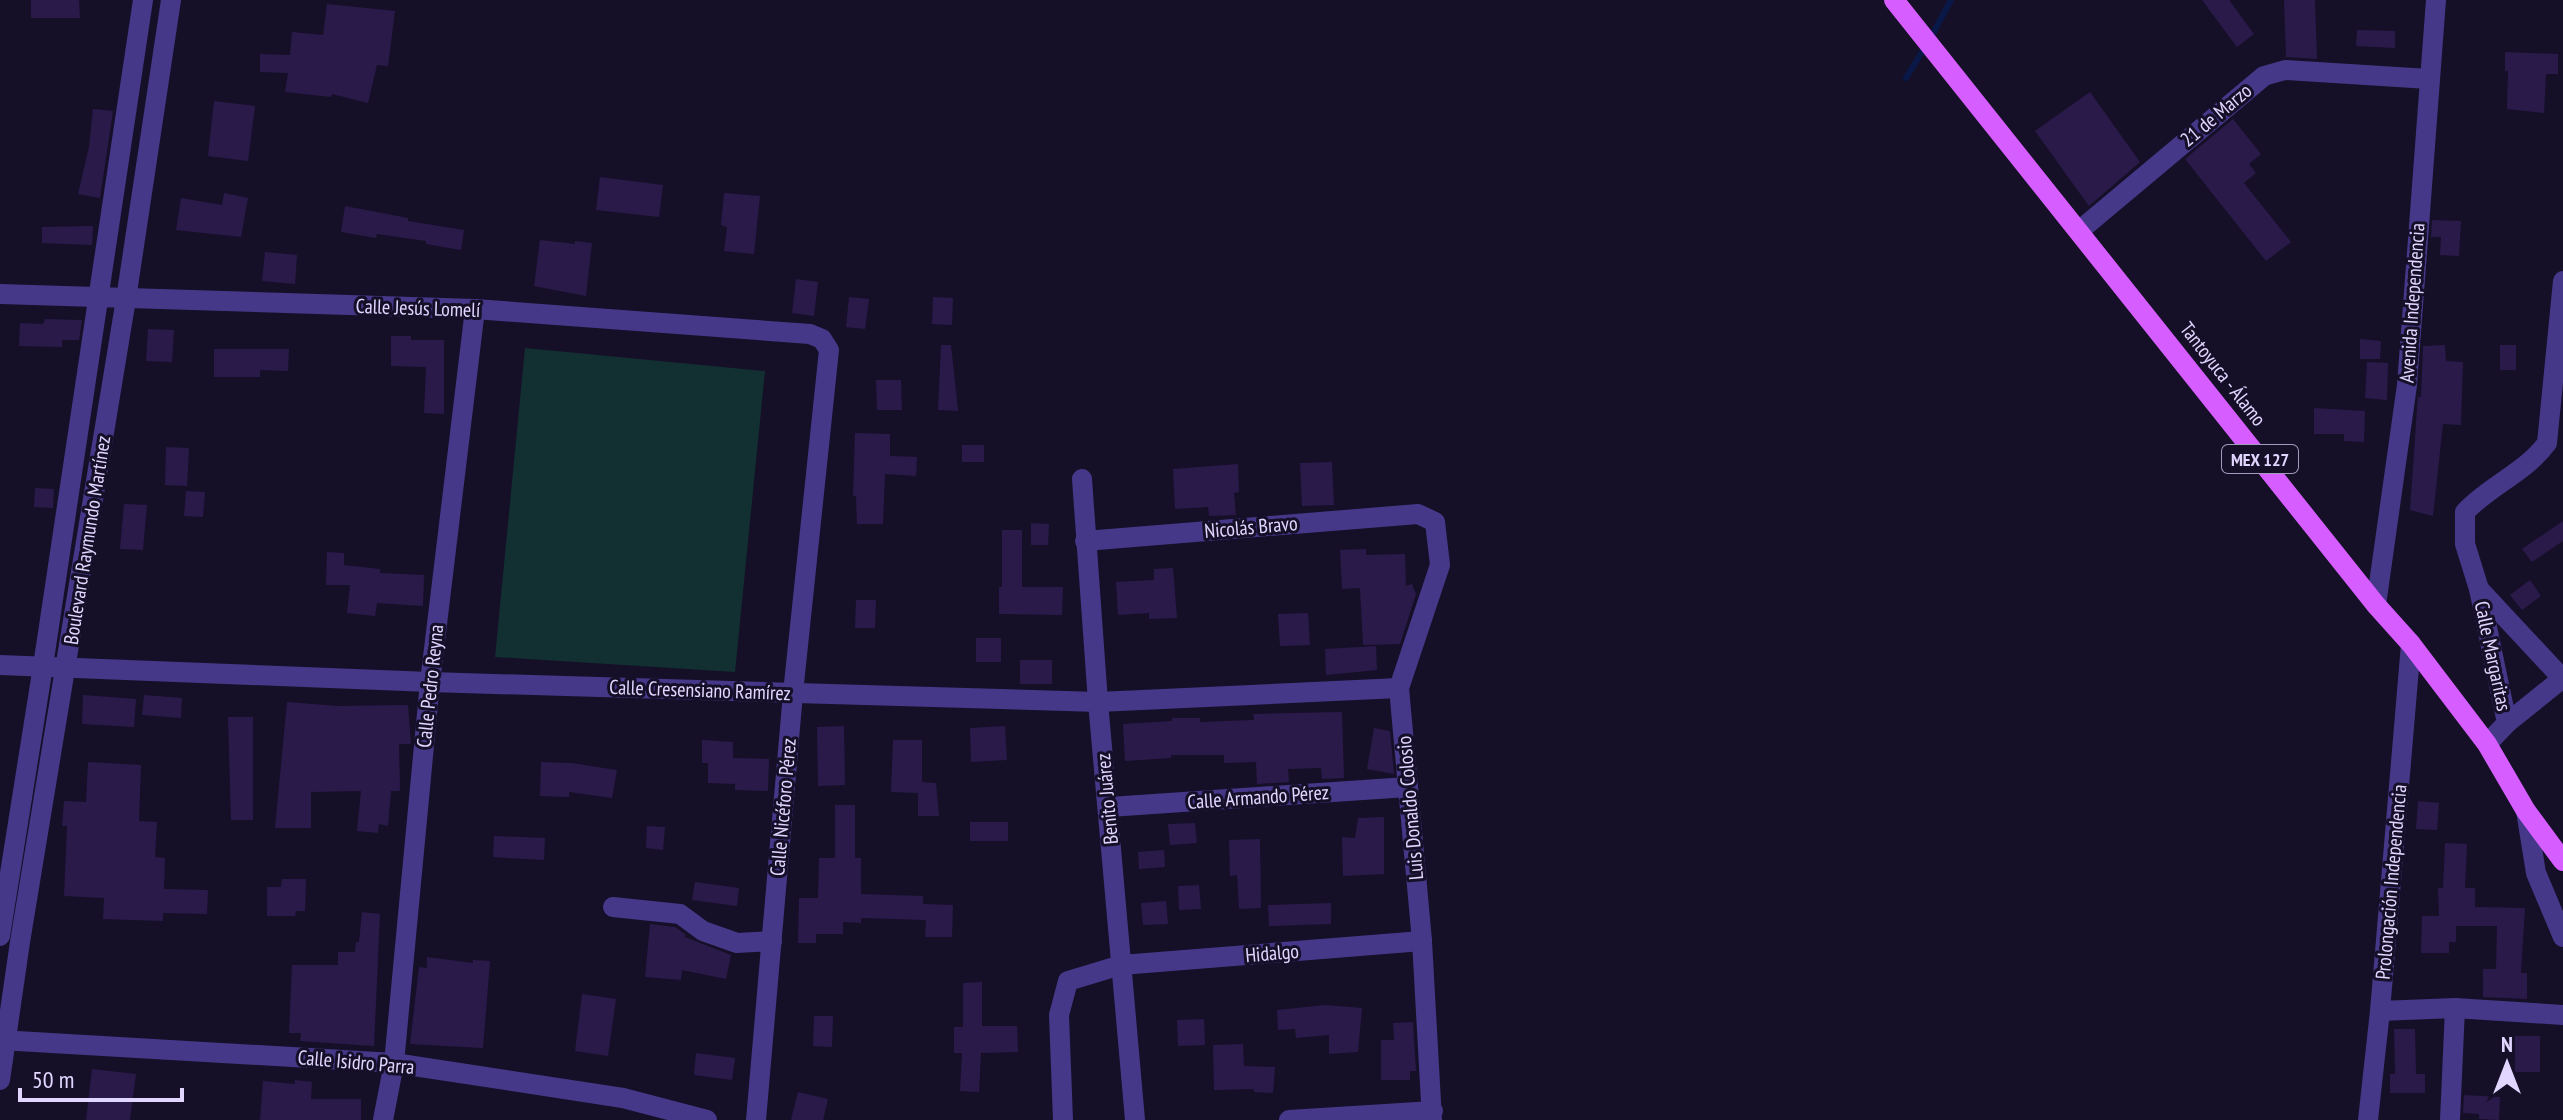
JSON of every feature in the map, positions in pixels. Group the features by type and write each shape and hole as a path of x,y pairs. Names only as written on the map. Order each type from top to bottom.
{"main road":[{"name":"Tantoyuca - Álamo","path":"1894,0 2376,605 2411,644 2487,744 2526,811 2563,861"}],"street":[{"name":"Boulevard Raymundo Martínez","path":"0,936 143,0"},
{"name":"Boulevard Raymundo Martínez","path":"0,1080 3,1040 126,299 171,0"},
{"name":"Avenida Independencia","path":"2376,605 2407,385 2436,0"},
{"name":"21 de Marzo","path":"2079,231 2264,76 2285,70 2429,79"},
{"name":"Calle Jesús Lomelí","path":"0,294 475,309 810,334 822,339 829,350"},
{"name":"Calle Margaritas","path":"2507,723 2479,589 2465,544 2465,512 2478,497 2538,456 2547,443 2562,294"},
{"name":"Calle Pedro Reyna","path":"383,1120 394,1063 430,682 475,309"},
{"name":"Calle Nicéforo Pérez","path":"756,1120 793,693 829,350"},
{"name":"Benito Juárez","path":"1082,479 1098,702 1135,1120"},
{"name":"Nicolás Bravo","path":"1085,541 1418,514"},
{"name":"Luis Donaldo Colosio","path":"1418,514 1435,522 1440,565 1399,688 1422,941 1433,1115"},
{"name":"Calle Margaritas","path":"2479,589 2563,678"},
{"name":"Prolongación Independencia","path":"2368,1120 2411,644"},
{"name":"Calle Cresensiano Ramírez","path":"0,665 430,682 1098,702 1399,688"},
{"path":"2487,744 2507,723 2563,678"},
{"name":"Calle Armando Pérez","path":"1109,807 1408,787"},
{"path":"2526,811 2536,873 2563,937"},
{"path":"613,907 680,914 703,931 737,943 772,941"},
{"name":"Hidalgo","path":"1063,1120 1059,1015 1068,981 1121,965 1422,941"},
{"path":"2380,1011 2455,1008 2563,1015"},
{"path":"2450,1120 2455,1008"},
{"name":"Calle Isidro Parra","path":"3,1040 394,1063 623,1098 707,1120"},
{"path":"1289,1120 1433,1115"}],"green space":[{"path":"525,348 765,371 735,672 495,657"}],"building":[{"path":"31,0 79,0 80,18 31,18"},
{"path":"2202,0 2229,0 2254,34 2237,47"},
{"path":"2284,0 2315,0 2317,59 2286,57"},
{"path":"327,4 395,11 388,66 377,65 368,103 332,94 331,97 285,92 288,73 260,72 260,54 290,55 292,32 323,35"},
{"path":"2357,30 2395,31 2395,48 2356,46"},
{"path":"2505,52 2558,54 2558,74 2546,74 2544,113 2507,109"},
{"path":"2090,92 2140,162 2089,206 2035,131"},
{"path":"214,101 255,106 248,161 208,156"},
{"path":"93,109 113,111 100,198 78,194 89,147"},
{"path":"2233,119 2261,154 2249,164 2256,173 2244,183 2291,242 2266,261 2185,159"},
{"path":"600,177 663,185 659,217 596,210"},
{"path":"224,193 248,198 241,237 176,230 181,198 222,205"},
{"path":"724,193 760,196 754,254 724,251 727,227 721,225"},
{"path":"345,206 464,230 461,250 426,244 426,241 341,232"},
{"path":"2432,220 2461,221 2459,256 2440,255 2441,237 2431,237"},
{"path":"93,226 92,245 42,243 42,227"},
{"path":"540,240 592,243 586,296 534,286"},
{"path":"265,252 297,255 295,284 262,281"},
{"path":"796,279 818,282 814,316 792,313"},
{"path":"849,297 869,299 865,329 846,327"},
{"path":"933,297 953,298 952,325 932,324"},
{"path":"45,319 82,320 79,340 62,340 62,347 19,346 20,323 43,324"},
{"path":"148,329 174,330 172,362 146,361"},
{"path":"391,336 411,336 411,340 444,340 444,414 424,413 426,367 391,366"},
{"path":"2360,339 2381,341 2380,359 2360,359"},
{"path":"941,345 951,345 958,411 938,410"},
{"path":"2445,345 2446,361 2463,362 2461,425 2443,424 2433,516 2410,510 2417,409 2418,397 2421,397 2423,346"},
{"path":"2500,345 2516,345 2516,370 2500,370"},
{"path":"214,349 289,349 288,371 260,370 260,377 214,377"},
{"path":"2367,362 2388,363 2387,400 2365,398"},
{"path":"876,380 901,380 902,410 877,410"},
{"path":"2314,408 2365,411 2364,442 2344,441 2344,434 2314,434"},
{"path":"855,433 890,434 890,456 917,457 916,476 885,474 883,524 857,524 856,496 853,496"},
{"path":"962,445 984,445 984,462 962,462"},
{"path":"166,447 189,448 187,486 165,485"},
{"path":"1332,462 1334,505 1302,506 1300,463"},
{"path":"1238,464 1239,492 1234,493 1236,515 1209,516 1208,507 1175,509 1173,469"},
{"path":"35,488 54,489 53,508 34,507"},
{"path":"186,491 205,492 203,517 184,516"},
{"path":"124,504 147,505 143,550 120,549"},
{"path":"2563,521 2563,541 2532,562 2522,549"},
{"path":"1031,523 1049,524 1048,545 1031,545"},
{"path":"1002,530 1022,530 1022,587 1063,587 1062,615 999,614"},
{"path":"1366,549 1366,555 1405,554 1406,586 1412,584 1416,594 1400,644 1363,645 1360,588 1342,589 1340,550"},
{"path":"327,552 344,553 344,565 380,569 380,573 424,575 423,606 377,603 375,616 347,613 350,585 326,585"},
{"path":"1173,568 1177,618 1149,619 1149,613 1118,615 1116,582 1154,580 1154,569"},
{"path":"2530,580 2541,596 2522,610 2510,595"},
{"path":"856,600 876,600 875,628 855,628"},
{"path":"1308,613 1310,645 1280,646 1278,614"},
{"path":"976,638 1001,638 1001,662 976,662"},
{"path":"1376,646 1377,670 1326,675 1325,649"},
{"path":"1020,660 1052,660 1052,684 1020,684"},
{"path":"83,695 136,699 134,727 82,724"},
{"path":"144,695 182,698 181,718 142,715"},
{"path":"287,702 337,706 408,705 411,744 399,744 400,791 391,791 388,826 379,824 378,833 357,831 361,791 311,792 311,828 275,828"},
{"path":"1342,712 1344,778 1322,779 1321,768 1288,769 1289,782 1257,784 1256,762 1224,763 1224,755 1171,755 1171,758 1125,761 1123,724 1172,721 1172,718 1200,718 1200,722 1254,720 1253,714"},
{"path":"228,717 253,717 253,820 231,820"},
{"path":"844,726 845,785 818,786 817,727"},
{"path":"1005,726 1007,760 971,762 970,728"},
{"path":"1374,728 1390,731 1394,774 1367,769"},
{"path":"702,740 733,742 733,758 769,759 768,791 735,790 735,784 708,783 708,763 702,763"},
{"path":"893,740 922,740 922,782 936,783 939,816 918,816 918,793 891,792"},
{"path":"88,762 141,765 139,821 157,822 155,857 165,858 164,889 208,890 207,914 163,913 163,921 103,919 104,898 64,896 67,826 62,826 64,801 86,802"},
{"path":"541,762 617,770 612,798 569,792 569,797 540,796"},
{"path":"2418,801 2439,803 2437,830 2416,829"},
{"path":"835,805 855,805 855,858 861,858 861,894 923,896 923,904 953,905 952,937 925,937 926,920 861,918 861,923 843,922 843,934 816,934 816,943 798,943 799,898 818,898 819,858 835,858"},
{"path":"1384,817 1384,874 1343,876 1342,837 1355,838 1358,818"},
{"path":"970,822 1008,822 1008,841 970,841"},
{"path":"1195,823 1197,843 1170,845 1168,824"},
{"path":"647,826 665,827 663,850 646,848"},
{"path":"494,836 545,838 544,860 493,857"},
{"path":"1260,839 1261,908 1239,909 1237,875 1230,876 1229,840"},
{"path":"2445,843 2467,844 2465,888 2475,888 2475,907 2525,908 2521,973 2527,973 2527,999 2483,997 2483,969 2496,969 2497,926 2456,926 2456,942 2449,942 2449,953 2421,953 2422,916 2439,916 2438,888 2443,888"},
{"path":"1164,850 1165,867 1139,869 1138,852"},
{"path":"282,879 306,879 305,911 296,911 295,916 267,916 267,887 281,887"},
{"path":"695,882 739,888 737,906 692,900"},
{"path":"1199,885 1201,909 1179,910 1178,886"},
{"path":"1166,901 1168,924 1143,925 1141,903"},
{"path":"1331,903 1331,924 1269,926 1268,905"},
{"path":"362,912 380,914 374,1046 300,1041 301,1033 289,1033 292,965 338,965 338,952 355,952"},
{"path":"650,924 675,927 685,937 731,955 726,979 682,970 681,980 645,977"},
{"path":"427,957 473,963 473,960 490,961 483,1048 410,1044 419,967 427,968"},
{"path":"982,982 982,1026 1017,1026 1018,1052 981,1053 979,1092 960,1091 962,1053 954,1053 954,1027 963,1027 963,983"},
{"path":"582,994 616,999 608,1056 575,1051"},
{"path":"1325,1005 1362,1008 1358,1052 1329,1054 1329,1035 1296,1038 1295,1029 1278,1030 1277,1010"},
{"path":"814,1016 833,1016 832,1047 813,1046"},
{"path":"1204,1019 1205,1045 1178,1046 1177,1020"},
{"path":"1413,1022 1416,1071 1410,1071 1410,1080 1381,1080 1381,1040 1394,1040 1393,1023"},
{"path":"2394,1029 2415,1029 2416,1074 2425,1074 2425,1093 2390,1093 2390,1074 2395,1074"},
{"path":"2515,1036 2540,1036 2540,1072 2515,1072"},
{"path":"1243,1044 1244,1066 1275,1067 1273,1093 1254,1092 1254,1089 1214,1090 1213,1045"},
{"path":"696,1053 735,1058 732,1080 694,1075"},
{"path":"92,1069 136,1074 130,1120 86,1120"},
{"path":"295,1080 312,1082 311,1099 361,1099 361,1120 260,1120 263,1081 295,1084"},
{"path":"798,1092 828,1099 823,1120 791,1120"},
{"path":"2464,1095 2500,1097 2499,1120 2479,1119 2479,1114 2463,1113"}],"waterway":[{"path":"1931,37 1951,0"},
{"path":"1906,78 1925,47"}]}
